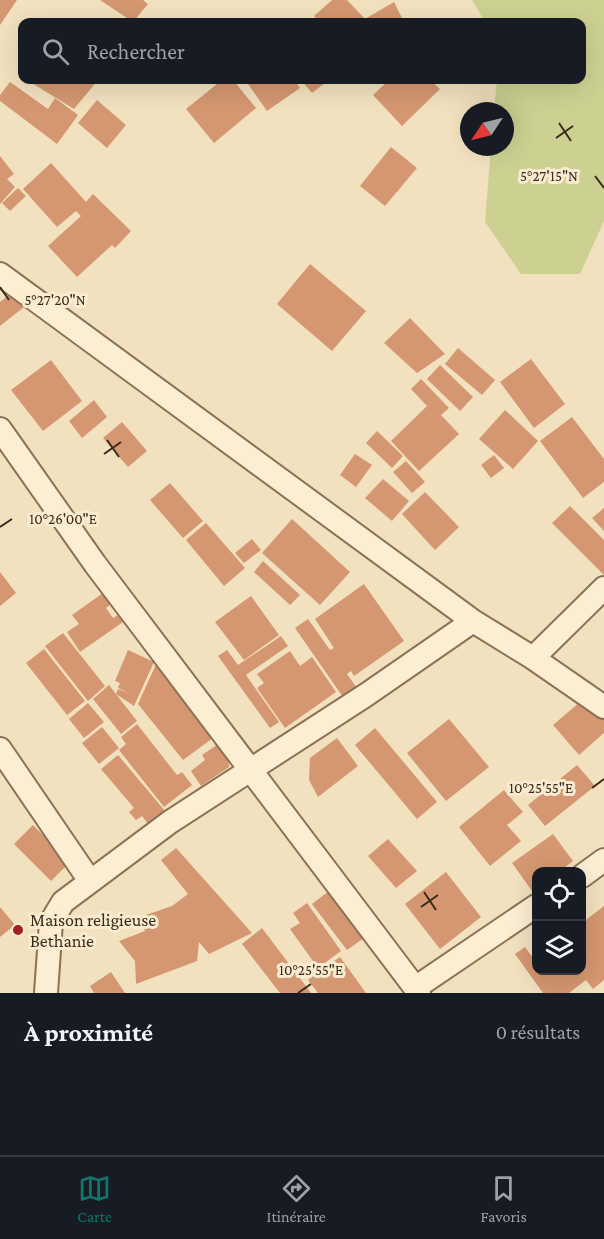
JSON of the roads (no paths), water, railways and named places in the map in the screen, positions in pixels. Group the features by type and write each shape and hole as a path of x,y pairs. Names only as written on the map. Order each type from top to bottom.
{"street":[{"path":"0,274 473,621 534,658 604,707"},
{"path":"0,429 94,564 417,990 532,910"},
{"path":"534,658 604,588"},
{"path":"46,993 51,922 63,902 171,822 366,695 473,621"},
{"path":"0,749 90,881"},
{"path":"586,873 604,860"}],"place":[{"name":"Maison religieuse Bethanie","path":"18,930"}]}
